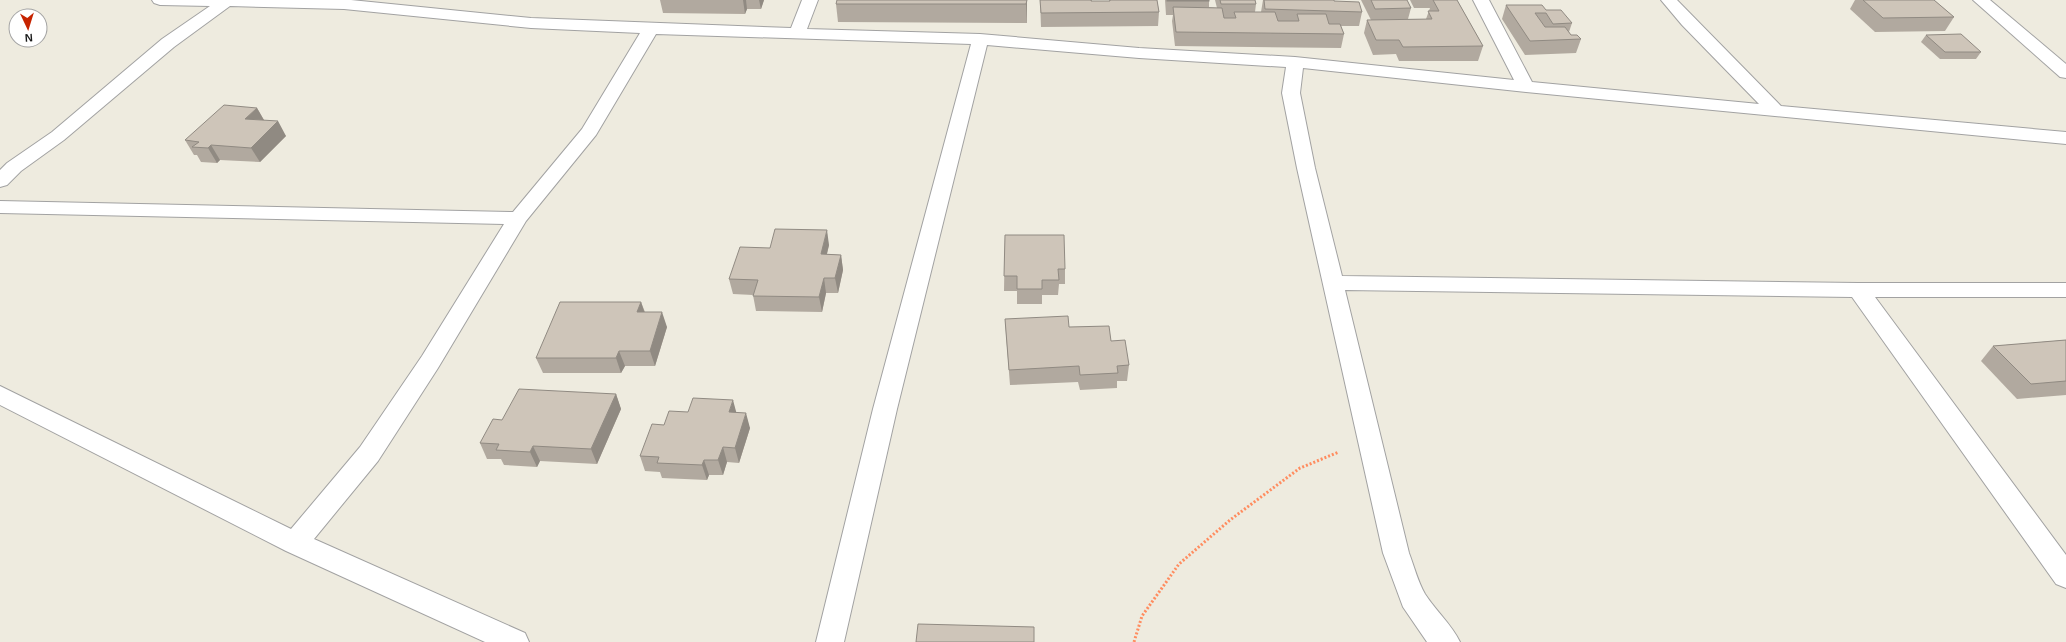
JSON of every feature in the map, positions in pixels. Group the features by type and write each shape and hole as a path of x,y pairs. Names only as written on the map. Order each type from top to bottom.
{"street":[{"path":"160,0 446,7 531,23 652,29 980,39 1140,53 1295,62 1526,87 2066,138"},
{"path":"797,34 810,0"},
{"path":"1481,0 1526,87"},
{"path":"1669,0 1688,22 1775,110"},
{"path":"1981,0 2066,73"},
{"path":"0,181 14,167 58,136 168,43 227,1"},
{"path":"295,543 369,454 430,362 518,218 590,131 652,29"},
{"path":"830,642 885,409 980,39"},
{"path":"1295,62 1291,94 1306,168 1396,553 1413,599 1440,637 1446,642"},
{"path":"0,207 518,218"},
{"path":"1334,283 1858,290 2066,290"},
{"path":"1858,290 2066,576"},
{"path":"0,395 295,543 515,642"}],"path":[{"path":"1134,642 1142,616 1179,564 1230,520 1300,468 1370,440"}],"building":[{"path":"837,0 1027,0 1026,4 836,4"},
{"path":"1040,0 1157,0 1159,12 1041,13"},
{"path":"1209,0 1209,1 1167,1"},
{"path":"1220,0 1255,0 1256,4 1221,4"},
{"path":"1264,0 1334,0 1359,2 1362,12 1265,9"},
{"path":"1371,0 1407,0 1411,8 1375,9"},
{"path":"1433,0 1457,0 1483,46 1403,47 1399,40 1376,40 1367,20 1432,19 1428,11 1439,11"},
{"path":"1863,0 1934,0 1954,17 1883,18"},
{"path":"1506,5 1542,5 1546,10 1561,10 1572,23 1553,24 1546,13 1535,13 1545,27 1565,27 1571,35 1577,35 1581,39 1530,41"},
{"path":"1173,7 1222,8 1224,18 1236,18 1234,12 1275,12 1278,21 1299,21 1297,14 1326,14 1329,24 1340,24 1344,34 1176,32"},
{"path":"1961,34 1981,52 1945,52 1926,35"},
{"path":"224,105 257,108 245,119 278,121 251,148 211,145 208,148 192,147 199,142 185,140"},
{"path":"775,229 827,230 821,254 841,255 835,278 824,278 819,297 753,296 758,280 729,279 740,247 770,248"},
{"path":"1005,235 1064,235 1065,269 1058,269 1059,280 1042,280 1042,289 1017,289 1017,276 1004,276"},
{"path":"560,302 641,302 637,312 662,312 650,351 619,351 616,358 536,358"},
{"path":"1068,316 1069,327 1109,326 1111,341 1125,340 1129,365 1117,366 1118,373 1080,375 1079,366 1009,370 1005,319"},
{"path":"2066,340 2066,381 2031,384 1993,346"},
{"path":"519,389 616,394 591,449 533,446 530,452 496,450 499,444 480,443 493,419 502,420"},
{"path":"693,398 733,400 729,412 746,413 735,448 723,447 718,460 704,460 702,465 657,463 659,457 640,456 652,424 664,425 669,411 688,412"},
{"path":"918,624 1034,627 1034,642 916,642"}]}
